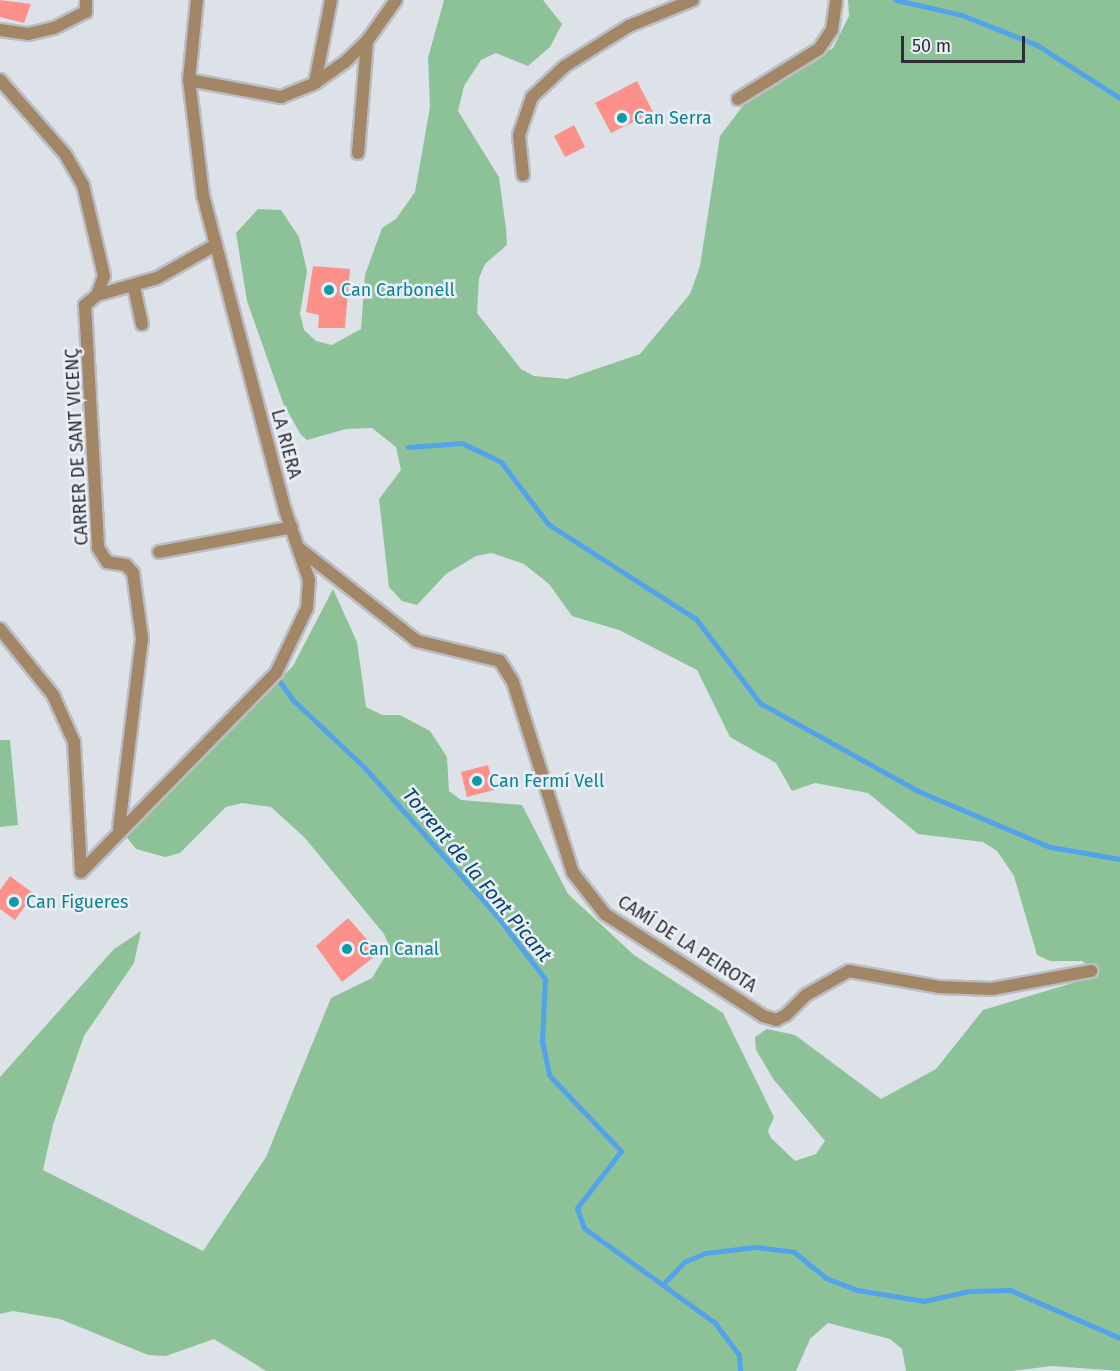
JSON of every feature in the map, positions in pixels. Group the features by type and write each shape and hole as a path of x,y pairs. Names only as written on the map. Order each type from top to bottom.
{"street":[{"name":"LA RIERA","path":"0,629 53,695 74,742 81,872 119,828 276,673 307,608 309,580 292,527 203,195 189,80 197,0"},
{"path":"315,83 331,0"},
{"path":"189,80 281,97 315,83 368,40 396,0"},
{"path":"523,175 519,135 532,98 565,66 629,26 693,0"},
{"path":"738,99 819,49 832,30 836,0"},
{"path":"0,30 28,34 86,6"},
{"path":"358,153 368,40"},
{"name":"CARRER DE SANT VICENÇ","path":"0,80 65,154 83,185 105,276 98,295 85,305 98,548 107,562 126,565 133,573 142,638 119,828"},
{"path":"98,295 134,287 215,245"},
{"path":"134,287 142,324"},
{"path":"159,552 292,527"},
{"name":"CAMÍ DE LA PEIROTA","path":"300,549 417,641 500,661 513,682 573,873 605,914 763,1016 776,1020 786,1016 806,995 849,971 939,987 992,989 1091,971"}],"green space":[{"path":"444,0 543,0 562,24 550,47 528,66 496,53 481,60 464,86 458,111 499,177 506,228 507,245 485,264 479,278 477,313 521,369 534,376 567,379 640,354 690,294 700,266 720,136 748,99 833,48 849,16 848,0 1120,0 1120,1371 1052,1366 1011,1371 906,1371 902,1349 890,1339 828,1323 810,1339 796,1371 266,1371 214,1339 166,1356 148,1355 60,1319 13,1311 0,1314 0,1077 114,949 141,931 134,963 84,1036 53,1125 43,1170 203,1251 266,1157 331,998 372,978 390,948 384,934 305,838 271,807 242,803 226,807 180,853 165,857 136,849 125,835 293,666 333,589 357,642 366,707 382,715 400,715 430,731 447,757 449,791 461,800 522,805 568,894 634,955 723,1013 774,1117 768,1131 771,1138 795,1161 816,1154 825,1141 774,1080 756,1050 755,1037 767,1029 795,1035 881,1099 936,1069 983,1010 1099,975 1082,961 1050,961 1037,955 1014,876 997,851 983,842 918,834 868,793 815,783 792,791 776,763 730,737 697,670 619,630 572,616 549,584 524,564 492,553 476,556 446,574 417,605 402,601 389,587 379,499 401,470 396,447 372,428 346,429 307,440 301,435 283,403 247,301 236,233 258,209 281,210 299,237 307,271 300,314 304,330 316,341 332,345 361,329 365,275 382,228 396,219 415,192 430,107 428,58"},
{"path":"0,740 10,740 18,825 0,827"}],"building":[{"path":"0,0 31,4 24,23 0,17"},
{"name":"Can Serra","path":"637,81 653,112 611,133 595,103"},
{"path":"574,125 585,147 565,157 554,136"},
{"name":"Can Carbonell","path":"313,266 350,269 345,328 318,328 319,315 306,312"},
{"name":"Can Fermí Vell","path":"488,765 494,790 467,797 461,772"},
{"name":"Can Figueres","path":"10,876 34,894 15,920 0,909 0,890"},
{"name":"Can Canal","path":"348,918 379,953 342,982 316,946"}],"waterway":[{"path":"896,0 962,15 1037,45 1120,98"},
{"path":"408,447 462,443 501,462 548,524 696,619 760,703 918,791 1050,847 1120,859"},
{"name":"Torrent de la Font Picant","path":"280,682 294,701 364,767 497,916 545,979 542,1041 549,1075 621,1151 577,1208 584,1228 715,1323 739,1355 740,1371"},
{"path":"663,1284 684,1262 705,1253 756,1247 794,1252 826,1278 857,1290 924,1301 969,1291 1010,1290 1120,1338"}],"place":[{"name":"Can Serra","path":"622,118"},
{"name":"Can Carbonell","path":"329,290"},
{"name":"Can Fermí Vell","path":"477,781"},
{"name":"Can Figueres","path":"14,902"},
{"name":"Can Canal","path":"347,949"}]}
